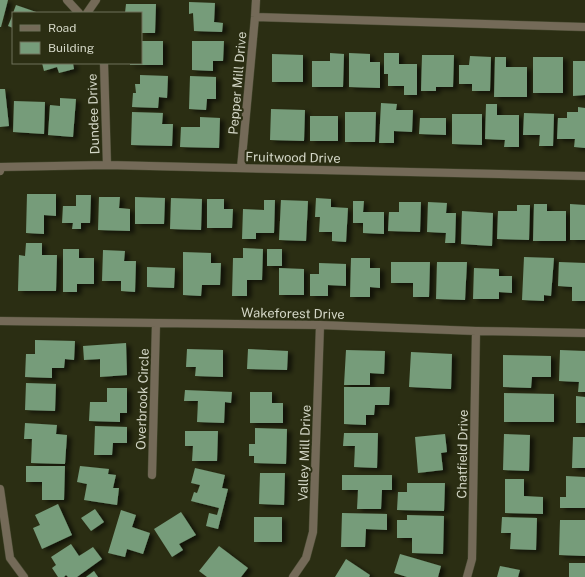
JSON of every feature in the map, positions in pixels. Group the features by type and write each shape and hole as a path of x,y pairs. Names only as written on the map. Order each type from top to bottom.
{"street":[{"path":"67,0 78,12"},
{"path":"88,12 96,0"},
{"name":"Pepper Mill Drive","path":"241,168 256,0"},
{"path":"255,17 585,27"},
{"name":"Dundee Drive","path":"104,64 107,165"},
{"name":"Fruitwood Drive","path":"0,169 107,165 585,176"},
{"name":"Wakeforest Drive","path":"0,321 320,325 585,333"},
{"name":"Overbrook Circle","path":"152,475 156,323"},
{"name":"Valley Mill Drive","path":"293,577 306,558 313,532 320,325"},
{"name":"Chatfield Drive","path":"467,577 472,559 476,330"},
{"path":"0,489 10,558 24,577"}],"building":[{"path":"0,0 8,0 1,27 0,27"},
{"path":"189,2 215,3 214,22 223,23 222,32 194,31 193,13 189,14"},
{"path":"126,4 156,4 155,33 142,33 142,12 125,12"},
{"path":"16,5 36,12 13,12"},
{"path":"12,16 12,28 8,26"},
{"path":"142,41 163,41 163,65 130,65 142,64"},
{"path":"192,41 224,41 223,61 213,61 213,71 192,70"},
{"path":"330,53 344,54 343,87 312,87 312,61 330,61"},
{"path":"349,53 370,54 370,62 380,62 380,88 349,87"},
{"path":"384,53 399,53 399,64 417,64 417,95 404,95 404,86 388,86 388,74 384,74"},
{"path":"272,54 303,55 303,82 272,82"},
{"path":"422,55 454,55 453,87 436,87 436,91 421,91"},
{"path":"470,56 491,57 490,91 472,91 472,84 459,84 459,65 469,65"},
{"path":"495,57 506,57 506,67 527,67 527,97 494,97"},
{"path":"533,57 563,57 563,93 533,93"},
{"path":"573,61 585,61 585,95 573,96"},
{"path":"42,64 73,64 74,69 59,73 57,67 44,71"},
{"path":"140,75 168,76 167,98 159,97 158,108 132,107 133,93 136,93 135,84 140,84"},
{"path":"190,76 216,77 216,99 207,99 206,110 189,109"},
{"path":"0,89 5,89 9,126 0,127"},
{"path":"60,98 76,99 73,137 48,135 50,105 60,106"},
{"path":"14,101 45,102 44,134 13,132"},
{"path":"381,103 397,104 396,110 413,110 412,132 394,131 394,143 379,143"},
{"path":"486,104 497,104 497,115 519,115 519,147 504,147 505,140 485,139"},
{"path":"578,107 585,108 585,148 574,147 575,139 557,139 558,118 567,118 567,112 578,112"},
{"path":"271,109 305,110 304,141 270,140"},
{"path":"132,112 163,113 162,124 173,124 172,146 131,145"},
{"path":"345,112 376,112 375,142 345,142"},
{"path":"524,113 554,114 553,146 539,146 540,135 523,135"},
{"path":"452,114 482,114 482,145 452,144"},
{"path":"310,116 338,116 338,141 310,141"},
{"path":"200,117 220,118 219,148 180,147 181,127 200,127"},
{"path":"420,118 446,118 446,135 419,134"},
{"path":"27,194 56,194 56,216 44,215 44,234 26,233"},
{"path":"76,195 91,195 90,223 81,223 81,229 72,229 73,223 62,223 63,206 76,206"},
{"path":"99,197 120,197 119,208 130,209 130,231 98,230"},
{"path":"135,197 165,198 164,224 135,224"},
{"path":"171,198 202,199 201,230 170,229"},
{"path":"316,198 331,199 331,207 348,208 346,242 332,241 332,232 319,232 320,217 315,217"},
{"path":"207,199 224,199 224,209 233,209 232,228 207,228"},
{"path":"264,200 275,200 274,233 256,233 256,239 242,239 243,209 264,210"},
{"path":"281,200 308,201 306,241 279,240"},
{"path":"353,201 364,201 363,212 384,212 384,234 363,233 363,223 353,223"},
{"path":"399,202 421,202 420,232 388,231 389,212 399,212"},
{"path":"428,202 447,203 446,213 456,213 455,243 445,243 446,233 427,232"},
{"path":"534,204 547,204 547,211 566,211 566,241 533,241"},
{"path":"570,204 585,205 585,240 570,240"},
{"path":"517,205 530,205 529,240 497,239 498,211 517,211"},
{"path":"462,211 493,213 492,246 461,244"},
{"path":"26,243 42,243 42,255 57,255 56,291 18,291 19,255 25,256"},
{"path":"243,248 263,249 262,280 247,280 247,296 232,296 233,258 243,258"},
{"path":"63,249 79,249 79,258 94,258 94,284 77,284 77,292 63,292"},
{"path":"267,249 282,249 282,266 267,266"},
{"path":"103,250 125,251 124,261 136,261 135,292 121,291 121,281 102,281"},
{"path":"183,252 211,253 211,263 221,263 220,285 202,285 201,296 183,295"},
{"path":"524,257 554,258 551,296 544,295 544,301 522,300"},
{"path":"351,258 370,258 370,268 380,268 380,288 370,287 370,297 350,297"},
{"path":"391,262 430,262 429,297 413,297 413,283 391,283"},
{"path":"437,262 467,262 465,300 436,299"},
{"path":"559,262 585,263 585,301 572,301 572,287 558,286"},
{"path":"319,263 346,264 346,286 328,285 328,296 310,296 310,274 319,274"},
{"path":"147,267 175,268 174,288 147,287"},
{"path":"279,268 304,269 304,295 279,295"},
{"path":"474,268 499,269 499,276 512,276 512,293 499,292 499,299 473,299"},
{"path":"35,340 75,341 74,360 65,359 64,368 52,368 52,378 25,377 26,354 35,354"},
{"path":"126,343 127,375 100,377 100,359 84,360 83,346"},
{"path":"187,349 223,350 223,377 195,376 196,367 186,367"},
{"path":"248,349 288,351 287,370 247,369"},
{"path":"346,350 385,351 384,374 370,373 370,385 344,385"},
{"path":"560,350 585,351 585,392 578,392 579,382 559,381"},
{"path":"411,352 452,354 451,389 409,387"},
{"path":"503,355 551,356 551,377 532,377 531,388 503,387"},
{"path":"26,383 56,384 55,411 25,410"},
{"path":"344,387 390,387 389,405 375,405 374,415 366,415 366,425 344,424"},
{"path":"107,388 127,388 127,413 120,413 120,422 89,421 90,402 107,402"},
{"path":"185,390 232,392 231,403 225,402 224,423 197,422 198,401 184,401"},
{"path":"250,392 272,392 272,403 283,403 283,423 250,423"},
{"path":"504,393 554,394 554,422 504,422"},
{"path":"576,396 585,397 585,423 576,423"},
{"path":"25,423 57,425 56,434 67,435 65,464 31,463 32,439 24,439"},
{"path":"95,426 127,427 127,443 113,443 112,455 94,455"},
{"path":"255,428 287,429 286,464 254,463 254,456 249,456 249,444 255,444"},
{"path":"185,431 218,431 217,461 192,461 193,446 185,446"},
{"path":"344,433 378,433 377,468 354,467 355,446 343,446"},
{"path":"445,434 447,452 441,453 443,470 418,473 415,437"},
{"path":"504,434 530,435 529,471 503,470"},
{"path":"573,437 585,437 585,468 572,468"},
{"path":"26,466 65,466 64,500 42,500 42,482 26,482"},
{"path":"80,466 109,469 108,474 116,475 113,488 119,488 117,505 84,500 87,484 77,482"},
{"path":"195,468 225,475 222,488 228,489 218,529 206,526 209,513 217,515 219,508 191,501 194,492 197,493 200,485 191,483"},
{"path":"260,473 285,473 284,505 259,504"},
{"path":"342,475 392,475 392,490 382,490 381,509 357,509 358,490 342,490"},
{"path":"566,476 585,477 585,508 560,508 560,497 566,497"},
{"path":"505,479 524,479 524,496 543,497 543,514 505,513"},
{"path":"407,483 445,483 444,511 397,510 398,492 407,492"},
{"path":"58,504 72,535 42,549 33,528 40,525 35,515"},
{"path":"95,509 104,522 91,531 81,518"},
{"path":"121,510 136,515 132,527 150,533 143,554 127,549 125,557 108,553"},
{"path":"181,512 196,535 179,544 183,550 172,557 154,529"},
{"path":"342,513 387,514 387,530 366,529 365,547 341,547"},
{"path":"407,515 444,516 443,554 412,553 412,538 397,538 397,520 407,520"},
{"path":"254,517 282,517 282,542 254,542"},
{"path":"502,517 537,518 536,550 510,549 511,533 501,533"},
{"path":"560,520 585,520 585,556 559,555"},
{"path":"71,544 79,556 93,547 102,559 77,577 68,577 66,575 64,577 58,577 52,568 56,565 51,557"},
{"path":"219,546 248,568 241,577 207,577 199,571"},
{"path":"400,554 441,566 438,577 407,577 394,573"},
{"path":"346,559 370,575 369,577 335,577"},
{"path":"569,563 585,563 585,577 569,577"},
{"path":"500,566 520,570 518,577 497,577"},
{"path":"94,571 98,577 86,577"}]}
